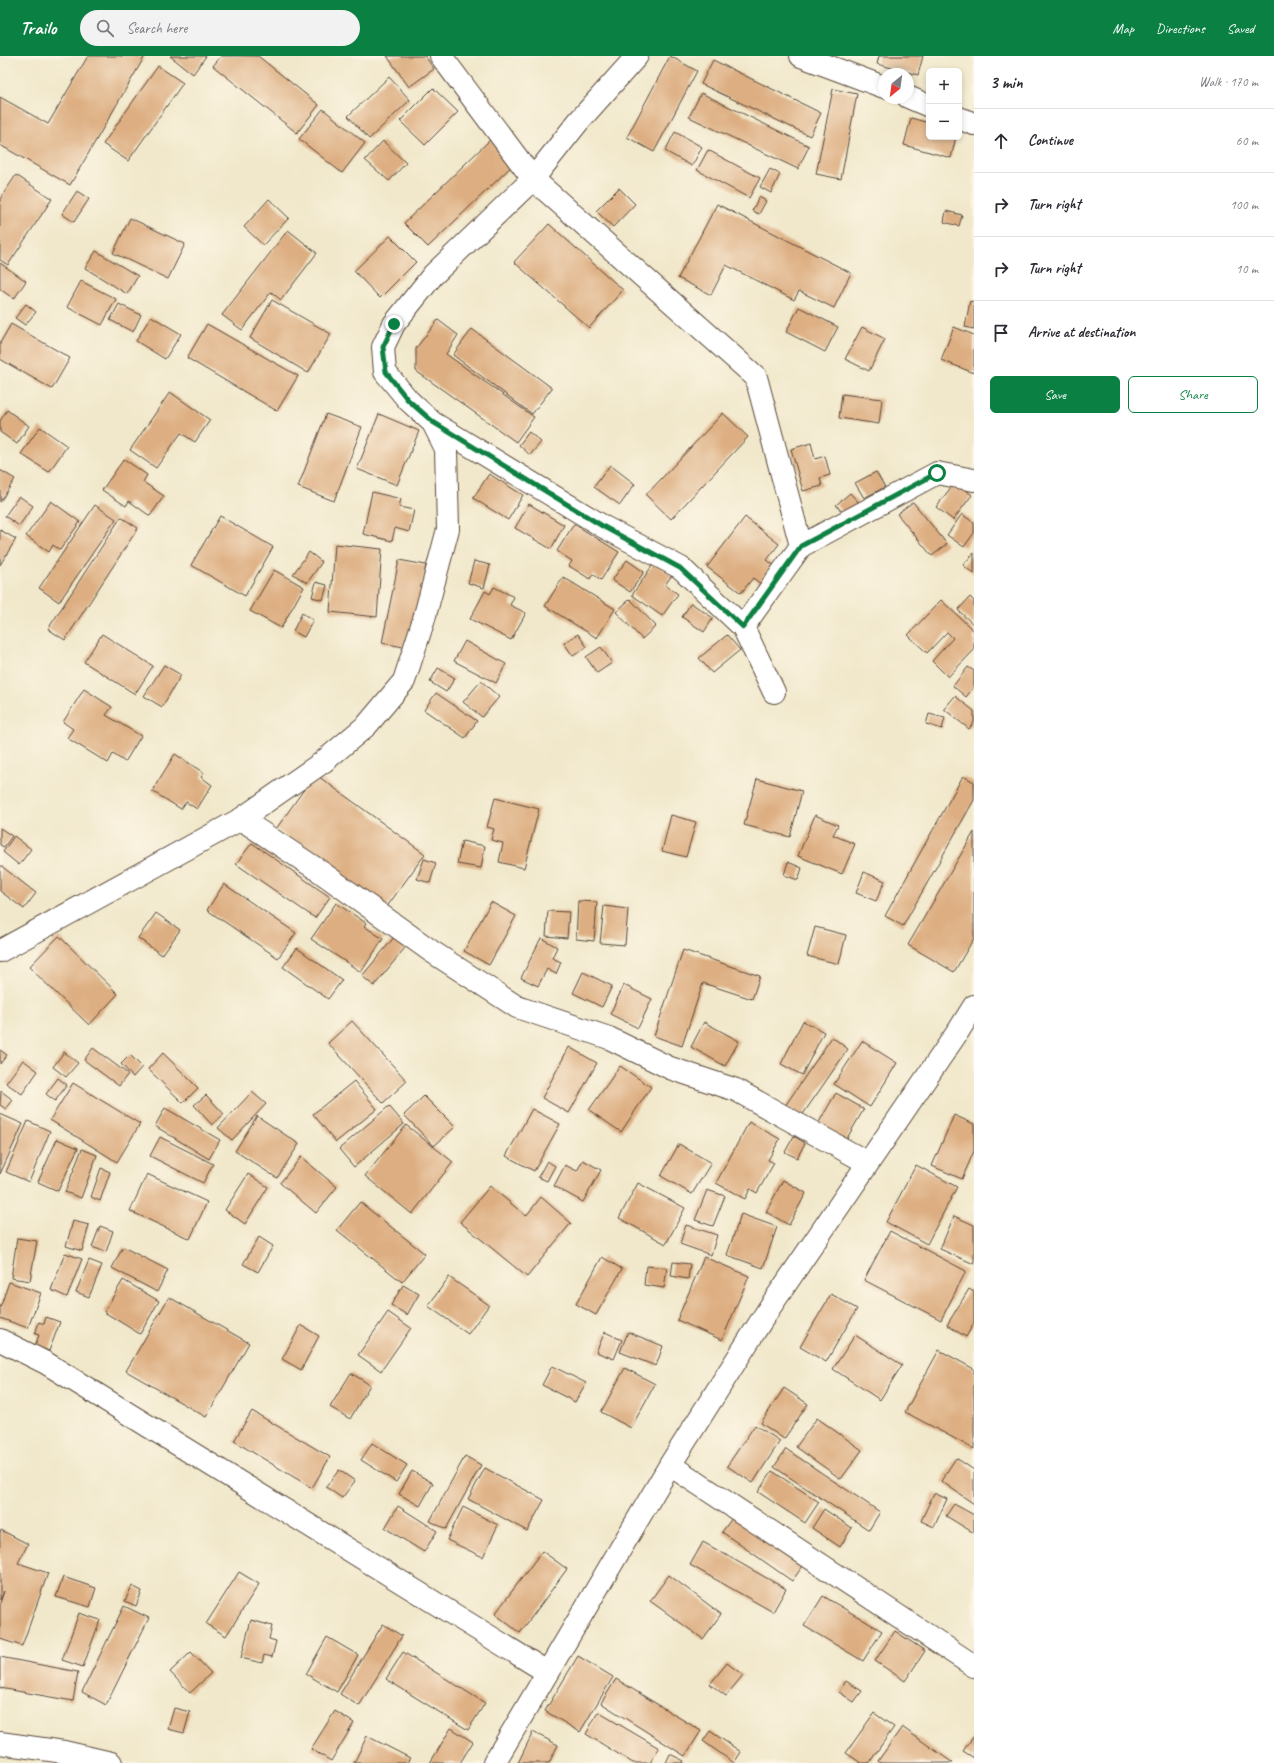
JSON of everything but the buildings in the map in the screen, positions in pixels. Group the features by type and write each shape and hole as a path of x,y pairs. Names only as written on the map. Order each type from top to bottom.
{"street":[{"path":"441,56 533,179 756,377 801,546"},
{"path":"637,56 578,122 533,179 433,275 394,324 383,347 386,372 408,400 433,422 604,527 680,568 743,627 774,692"},
{"path":"801,56 878,85"},
{"path":"914,100 926,105"},
{"path":"962,119 974,124"},
{"path":"0,951 241,819 324,762 367,725 404,681 424,619 448,529 446,449 433,422"},
{"path":"743,627 801,546 937,473 974,480"},
{"path":"241,819 318,870 431,951 517,1007 609,1038 670,1068 736,1090 868,1163"},
{"path":"494,1763 670,1465 770,1307 868,1163 967,1034 974,1006"},
{"path":"0,1340 46,1363 547,1672"},
{"path":"670,1465 974,1666"},
{"path":"0,1743 64,1752 111,1763"}],"route":[{"path":"394,324 383,347 386,372 408,400 433,422 604,527 680,568 743,627 801,546 937,473"}]}
